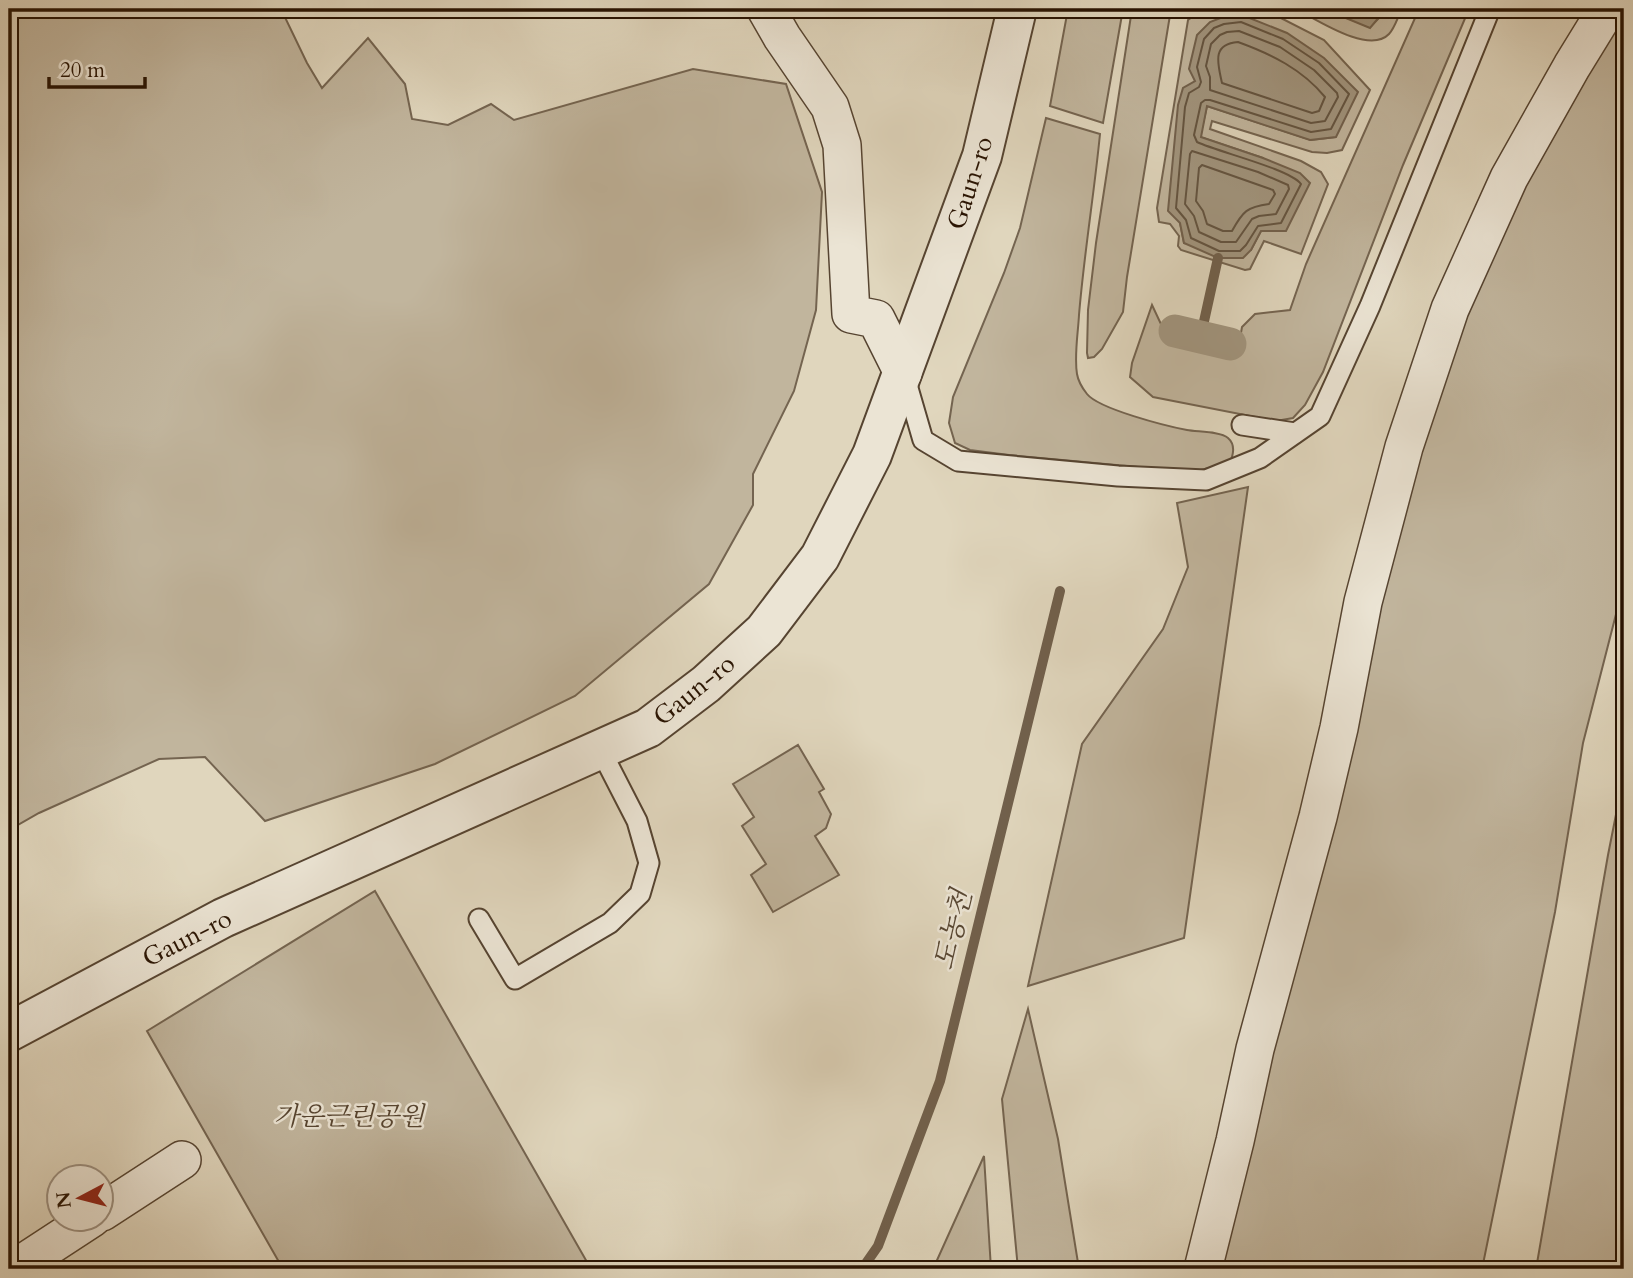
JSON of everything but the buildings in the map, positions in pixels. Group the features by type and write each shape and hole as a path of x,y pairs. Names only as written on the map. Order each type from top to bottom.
{"street":[{"path":"766,9 830,107 842,145 851,314 876,319 903,373"},
{"name":"Gaun-ro","path":"9,1032 223,918 648,728 706,684 764,631 820,557 872,455 982,156 1017,9"},
{"path":"1203,1269 1255,1049 1318,817 1339,728 1363,602 1404,447 1450,309 1509,178 1607,9"},
{"path":"116,1203 182,1160"},
{"path":"14,1269 72,1232"}],"lane":[{"path":"903,373 923,440 958,461 1206,480 1260,458 1320,416 1370,306 1490,9"},
{"path":"1242,425 1295,433"},
{"path":"479,919 515,979 610,923 640,894 649,863 637,821 600,749"}],"green space":[{"path":"9,9 281,9 322,88 368,38 405,84 412,119 448,125 491,104 514,120 693,69 786,84 822,192 816,310 794,391 753,474 753,505 709,584 575,696 435,764 265,821 205,757 159,759 39,813 9,830"},
{"path":"1068,9 1123,9 1103,123 1050,106"},
{"path":"1132,9 1171,9 1123,312 1102,349 1094,357 1088,358 1088,310 1096,243"},
{"path":"1203,9 1242,9 1277,16 1324,40 1370,90 1342,150 1327,153 1312,152 1212,121 1210,129 1301,161 1321,172 1328,184 1301,254 1264,241 1250,269 1245,270 1181,250 1178,246 1179,236 1170,224 1159,222 1157,208 1188,20","holes":["1195,81 1336,137 1311,140 1207,106 1200,137 1263,158 1261,231 1251,250 1184,243 1180,223"]},
{"path":"1296,9 1324,9 1370,27 1386,9 1402,9 1389,34 1380,39 1369,40 1343,33"},
{"path":"1419,9 1469,9 1403,165 1323,372 1305,405 1293,418 1276,421 1153,397 1130,377 1132,363 1152,305 1167,337 1232,353 1239,344 1242,327 1255,314 1290,310 1306,264"},
{"path":"1624,9 1624,583 1583,743 1555,912 1482,1269 1218,1269 1437,367 1498,220"},
{"path":"1046,118 1100,134 1076,345 1076,367 1081,384 1094,400 1118,411 1177,428 1214,433 1228,438 1233,447 1230,463 1192,472 1009,455 970,450 955,443 949,423 953,397 1020,228"},
{"path":"1248,487 1184,938 1028,986 1082,744 1163,629 1188,567 1177,503"},
{"path":"798,745 824,789 819,792 831,814 826,828 815,836 839,875 773,912 751,875 766,864 742,826 754,817 733,784"},
{"path":"1624,774 1624,1269 1536,1269 1608,855"},
{"name":"가운근린공원","path":"375,891 591,1269 283,1269 147,1031"},
{"path":"1028,1009 1058,1139 1079,1269 1018,1269 1002,1099"},
{"path":"984,1156 991,1269 933,1269"}],"water":[{"path":"1324,9 1386,9 1370,28"},
{"path":"1242,15 1287,33 1324,58 1358,92 1336,137 1310,140 1207,106 1201,137 1300,173 1310,183 1286,231 1261,231 1251,250 1243,258 1218,258 1184,243 1180,223 1168,211 1178,105 1183,88 1195,81 1189,69 1197,35 1210,22 1223,17"}],"waterway":[{"name":"도농천","path":"1199,344 1218,258"},
{"name":"도농천","path":"1175,331 1230,344"},
{"name":"도농천","path":"862,1269 878,1246 940,1081 1060,591"}]}
